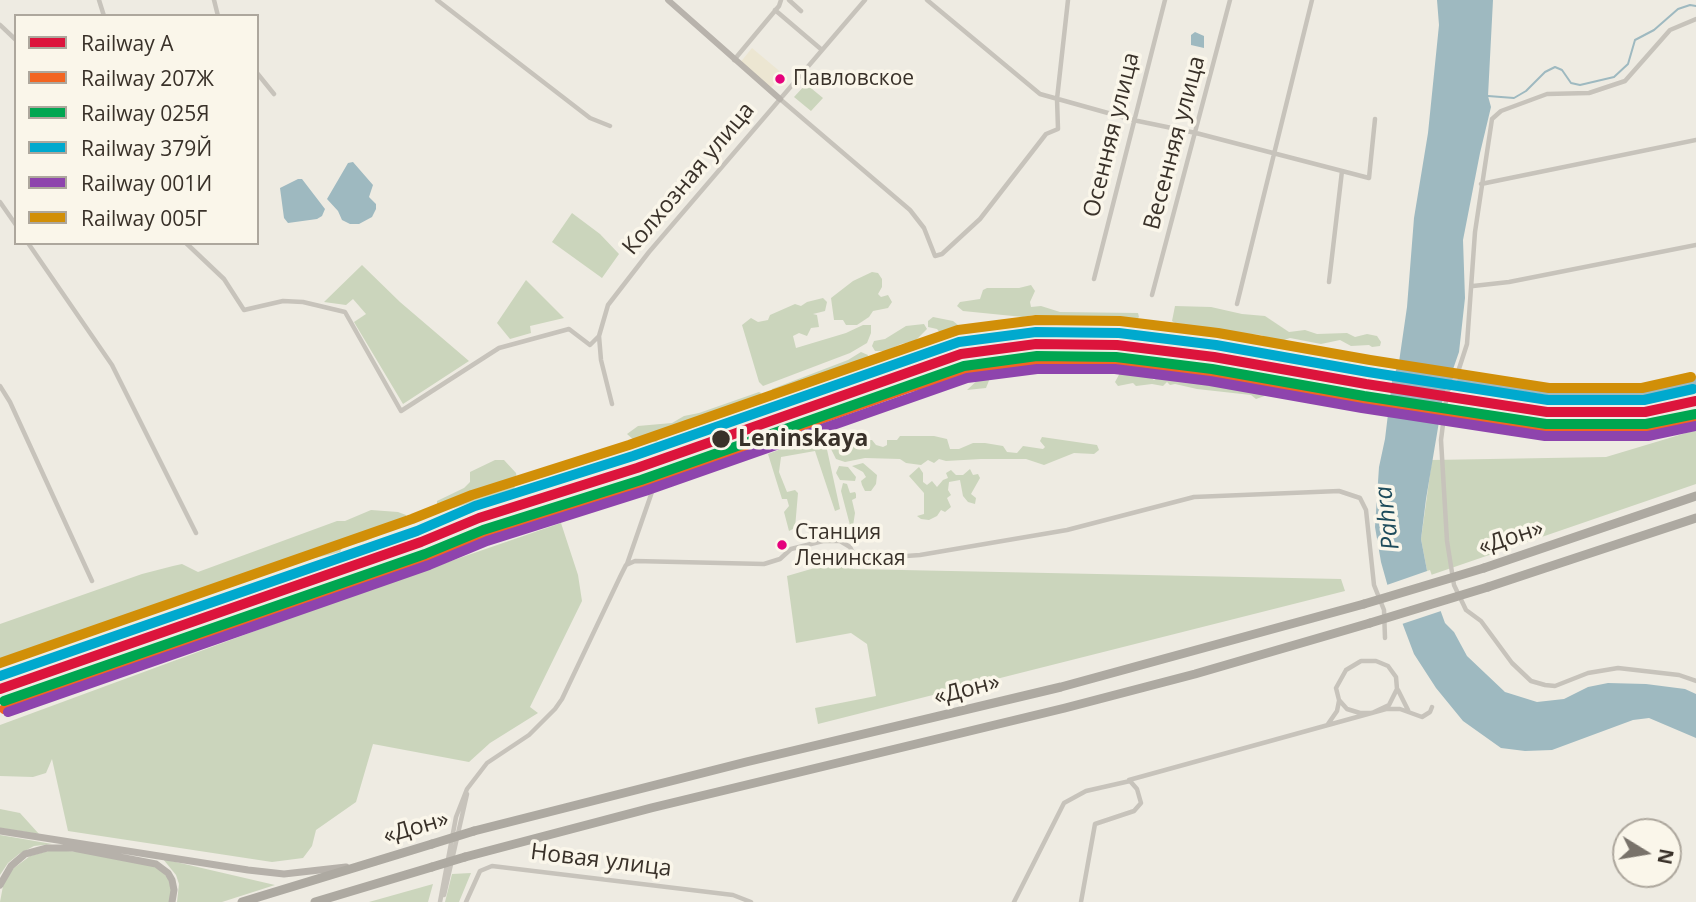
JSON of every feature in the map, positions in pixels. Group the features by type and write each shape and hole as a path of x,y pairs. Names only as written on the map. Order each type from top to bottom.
{"highway":[{"name":"«Дон»","path":"242,902 474,831 733,765 1061,687 1364,604 1484,568 1696,496"},
{"name":"«Дон»","path":"315,902 465,857 638,811 1195,674 1488,587 1696,518"}],"main road":[{"path":"0,831 284,874 354,866"},
{"path":"0,885 5,872 26,854 47,848 73,848 156,864 168,873 172,880 172,902"}],"street":[{"path":"437,0 590,118 610,126"},
{"path":"668,0 910,210 924,228 935,256 942,254 980,219 1046,134 1058,129 1057,99 1068,0"},
{"path":"734,60 781,0"},
{"path":"789,0 802,11"},
{"name":"Колхозная улица","path":"612,404 601,360 599,335 608,305 637,266 865,0"},
{"path":"928,0 1040,94 1133,120 1196,133 1369,178 1376,119"},
{"name":"Осенняя улица","path":"1094,279 1165,0"},
{"name":"Весенняя улица","path":"1152,295 1230,0"},
{"path":"1237,304 1312,0"},
{"path":"775,10 822,50"},
{"path":"1696,19 1670,30 1625,80 1589,93 1548,94 1501,111 1492,119 1475,232 1467,344 1456,378 1447,392 1441,440 1447,541 1454,585 1466,610 1480,621 1512,663 1531,681 1555,686 1588,673 1618,667 1679,675 1696,681"},
{"path":"0,25 14,38"},
{"path":"259,75 274,94"},
{"path":"1481,184 1696,140"},
{"path":"1329,282 1342,171"},
{"path":"0,202 14,222"},
{"path":"29,245 112,365 196,533"},
{"path":"188,245 224,279 244,310 283,301 303,302 345,312 401,411 499,348 569,329 590,345 599,335"},
{"path":"1472,286 1509,282 1696,245"},
{"path":"0,386 10,402 92,581"},
{"path":"441,902 473,780 487,763 529,735 555,709 626,565 654,486"},
{"path":"626,565 645,560 764,564 780,559 791,549 823,541 840,541 850,547 855,557 864,559 920,555 1067,530 1194,497 1339,491 1360,498 1366,510 1374,585 1384,610 1385,638"},
{"path":"1326,725 1337,711 1338,682 1346,670 1361,661 1376,661 1388,666 1396,677 1397,690 1409,711"},
{"path":"1339,700 1347,709 1372,713 1389,705 1397,690"},
{"path":"1014,902 1064,803 1077,794 1386,709 1409,711 1422,717 1430,712 1432,707"},
{"path":"1080,902 1095,824 1134,811 1141,803 1135,784 1125,781"},
{"name":"Новая улица","path":"466,902 480,872 492,866 733,895 751,902"}],"green space":[{"path":"806,84 823,98 811,111 794,97"},
{"path":"572,213 600,234 619,254 602,278 552,242"},
{"path":"362,265 400,302 469,361 403,404 354,322 366,314 353,299 346,305 324,302"},
{"path":"872,272 878,273 882,279 878,294 881,297 888,295 892,302 888,308 873,311 857,325 846,325 843,320 834,320 831,298 853,281"},
{"path":"526,280 564,318 530,326 531,333 510,339 497,323"},
{"path":"1031,285 1035,291 1030,302 1031,307 1041,306 1060,312 1138,313 1139,317 1135,321 1087,323 1054,321 1033,315 1023,317 963,311 957,306 960,302 980,299 983,290 987,288 1019,288"},
{"path":"823,298 827,302 825,311 813,314 817,315 819,327 811,328 807,336 799,333 793,336 796,348 863,325 871,325 867,343 850,353 763,386 759,382 742,325 751,318 758,322 768,320 770,315 795,304 801,306"},
{"path":"1175,306 1211,307 1265,316 1289,332 1305,330 1317,334 1347,333 1355,337 1367,334 1377,336 1381,342 1380,346 1372,347 1351,346 1340,340 1321,344 1290,338 1278,342 1261,335 1183,328 1172,321"},
{"path":"933,317 953,321 958,325 952,336 928,327 928,321"},
{"path":"924,324 927,329 915,341 886,351 875,351 872,346 874,341 885,339 906,326"},
{"path":"861,352 868,355 867,359 857,365 843,369 826,379 815,379 769,401 772,389 848,360"},
{"path":"1135,370 1154,380 1163,375 1182,375 1252,386 1270,394 1256,399 1251,395 1170,385 1167,382 1163,386 1136,386 1133,383 1118,386 1115,382 1121,371"},
{"path":"988,374 990,378 986,388 967,390 982,376"},
{"path":"759,392 760,396 735,407 730,414 663,436 656,442 635,441 627,434 638,426 672,423 684,416"},
{"path":"1696,430 1696,484 1428,576 1421,539 1432,460 1606,457"},
{"path":"900,436 934,436 947,439 950,449 985,443 1003,446 1007,452 1017,453 1023,446 1043,449 1045,447 1040,441 1042,437 1097,445 1099,450 1094,454 1074,453 1044,465 1026,459 939,459 934,463 928,460 921,465 906,463 900,459 865,458 845,462 836,459 831,449 831,444 836,440 872,440 883,447 887,445 887,440 897,440"},
{"path":"820,441 826,445 840,509 835,511 815,451 781,457 779,472 787,492 795,490 798,493 795,528 789,531 784,512 789,506 787,499 782,499 768,454 797,443"},
{"path":"495,460 504,460 516,473 514,489 454,508 437,510 437,501 464,488 470,482 470,472"},
{"path":"863,463 877,475 876,484 871,491 865,491 862,485 861,481 866,477 863,472 852,466"},
{"path":"839,466 848,467 856,477 855,481 840,480 836,473"},
{"path":"919,467 923,473 923,482 927,485 932,481 937,487 948,478 946,473 951,470 956,475 963,475 970,469 973,475 978,474 980,478 971,494 976,498 975,504 968,502 963,496 960,480 949,482 948,490 951,495 947,498 951,507 945,512 941,510 929,520 921,519 917,516 924,514 924,493 909,476"},
{"path":"843,483 847,484 850,493 856,494 856,498 852,500 855,513 851,529 841,491"},
{"path":"371,510 406,515 406,524 363,542 344,545 340,552 265,570 8,661 0,669 0,624 142,574 182,564 198,572"},
{"path":"561,523 578,575 582,601 530,707 538,713 490,743 469,762 373,744 356,802 316,830 312,846 303,858 272,862 68,831 52,759 46,773 33,777 0,776 0,725 358,593"},
{"path":"849,558 853,569 1341,579 1345,591 818,724 815,708 876,696 867,644 851,633 796,643 787,576"},
{"path":"0,809 20,813 39,834 0,828"},
{"path":"0,835 52,844 34,846 19,854 8,863 0,875"},
{"path":"52,850 82,852 146,863 160,869 168,878 172,892 169,902 0,902 10,871 30,856"},
{"path":"163,859 275,885 222,902 177,902 179,884 176,875"},
{"path":"471,873 459,902 445,902 452,874"},
{"path":"433,884 428,902 369,902"}],"shaded area":[{"path":"752,48 783,74 769,90 739,64"}],"water":[{"name":"Pahra","path":"1437,0 1493,0 1488,96 1491,107 1463,240 1465,298 1459,352 1443,398 1421,539 1428,576 1445,623 1454,632 1467,656 1505,692 1537,702 1564,699 1588,687 1608,683 1685,689 1696,694 1696,738 1649,718 1633,720 1552,750 1501,748 1463,721 1436,688 1414,654 1393,605 1375,527 1379,467 1407,307 1414,218 1428,133 1439,25"},
{"path":"1195,32 1204,36 1204,48 1191,45 1191,35"},
{"path":"353,162 373,185 369,197 376,204 372,217 359,224 342,220 327,199 348,163"},
{"path":"302,179 325,209 317,219 288,223 284,218 280,188"}],"pier":[{"path":"1430,570 1444,610 1399,625 1384,586"}],"waterway":[{"path":"1488,96 1514,98 1555,67 1562,70 1571,83 1580,85 1614,77 1628,64 1635,40 1654,30 1678,9 1696,6"},
{"path":"1438,377 1448,376 1583,395 1672,389 1696,383"}],"rail line":[{"name":"005Г","path":"0,663 412,519 472,495 629,445 958,330 1036,320 1120,321 1218,333 1549,388 1642,388 1691,377"},
{"name":"379Й","path":"0,676 417,531 475,506 633,456 959,342 1036,332 1119,333 1216,345 1548,400 1644,400 1693,389"},
{"name":"A","path":"0,689 421,542 479,518 637,468 961,354 1036,344 1117,345 1214,357 1547,412 1645,412 1696,401"},
{"name":"025Я","path":"4,701 425,554 483,530 641,480 964,366 1037,356 1116,357 1212,369 1546,424 1646,424 1696,414"},
{"name":"207Ж","path":"4,709 908,388 964,373 1038,363 1115,364 1211,376 1545,430 1646,431 1696,422"},
{"name":"001И","path":"8,712 429,565 487,541 645,491 967,378 1037,369 1115,369 1210,381 1545,436 1648,436 1696,426"}],"place":[{"name":"Павловское","path":"780,79"},
{"name":"Leninskaya","path":"721,439"},
{"name":"Станция Ленинская","path":"782,545"}]}
